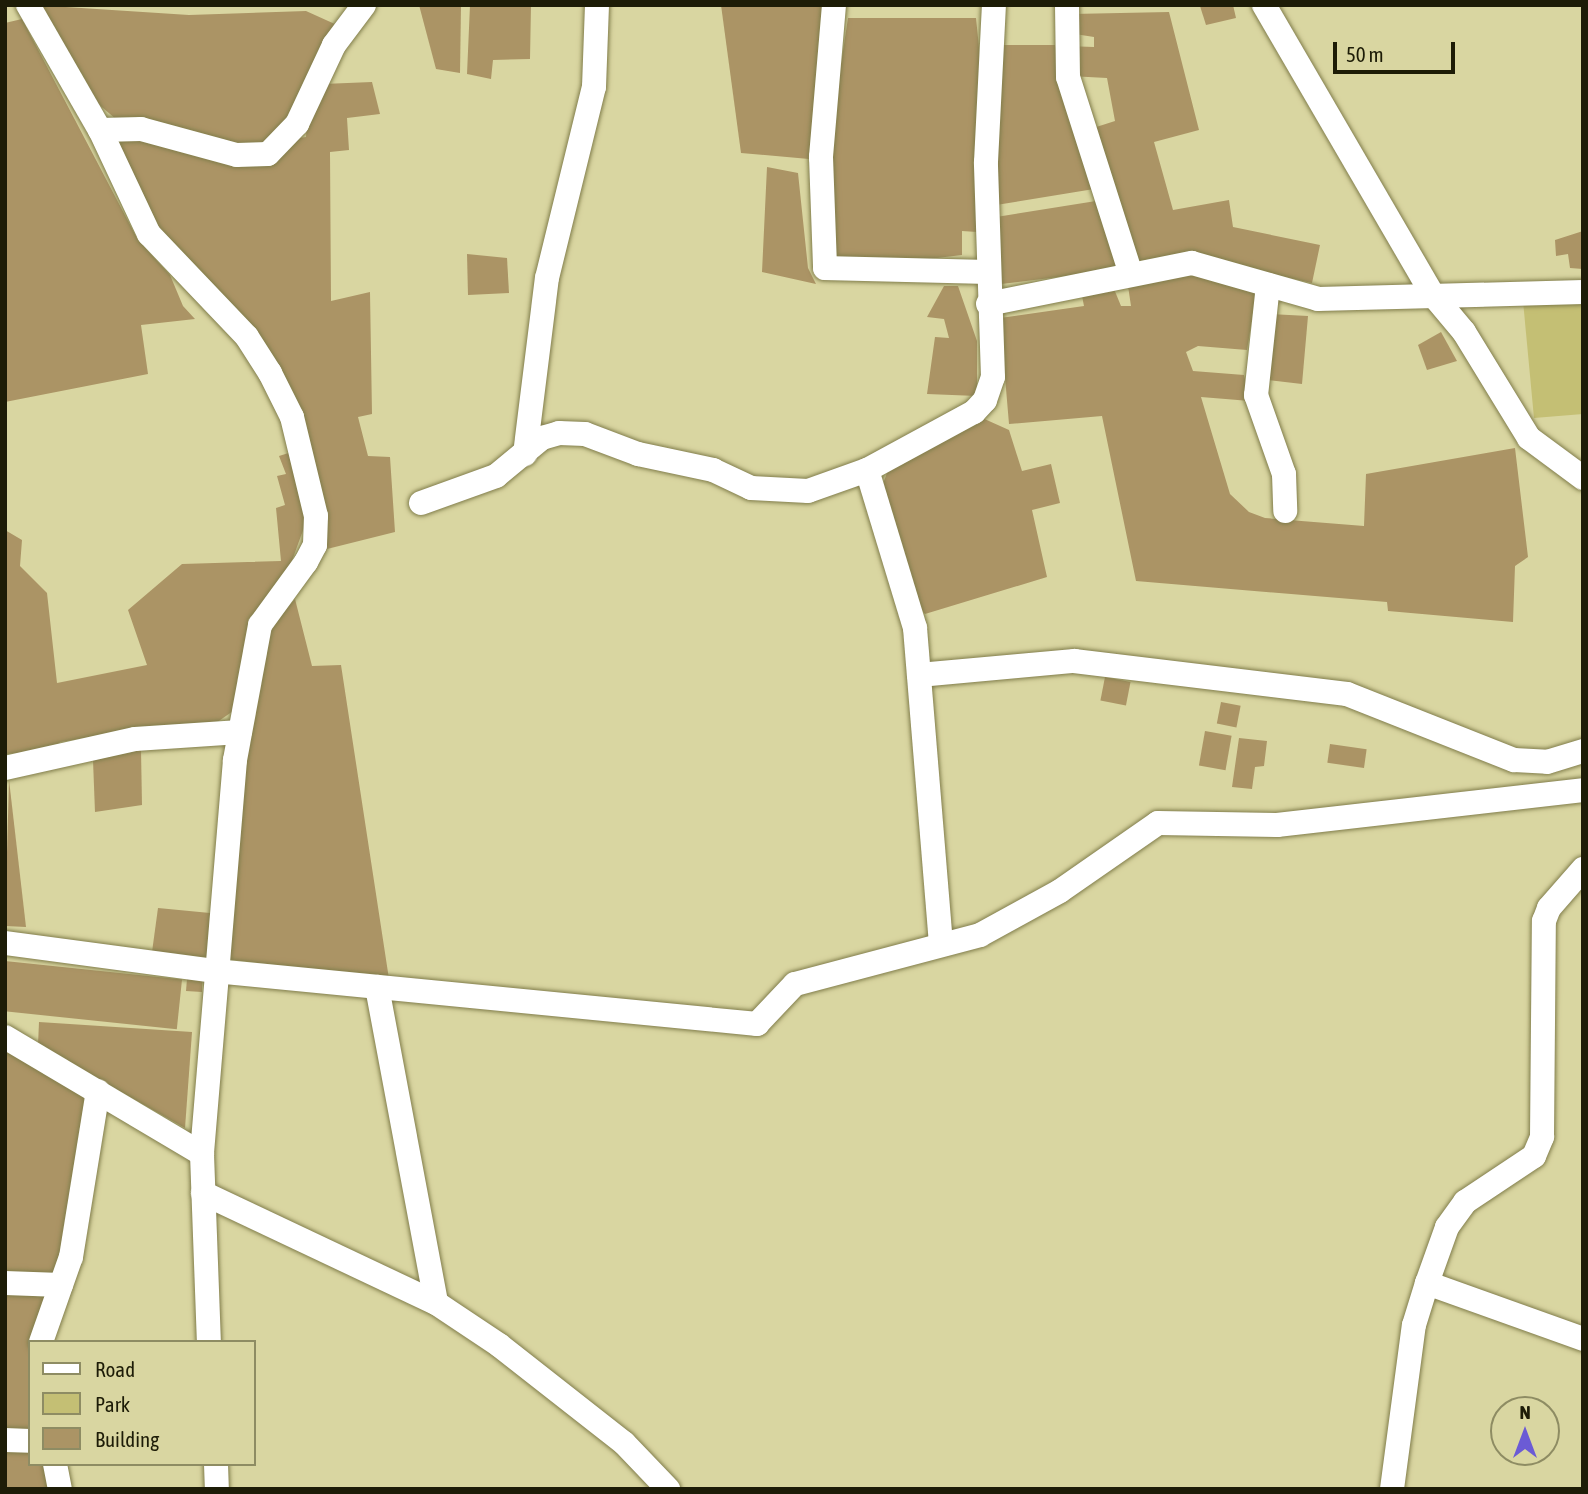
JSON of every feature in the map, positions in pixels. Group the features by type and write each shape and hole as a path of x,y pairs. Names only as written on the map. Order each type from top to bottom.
{"street":[{"path":"28,5 100,131 149,234 247,337 270,373 292,417 308,472 315,545 260,625 240,732 215,971 202,1154 209,1340"},
{"path":"100,131 141,129 237,155 268,154 297,124 334,44 364,5"},
{"path":"525,454 547,278 594,87 597,5"},
{"path":"834,5 821,157 825,268 987,272"},
{"path":"421,503 496,476 542,438 585,434 774,493 808,491 867,470 974,412 985,400 993,377 988,304 986,162 994,5"},
{"path":"1067,5 1068,77 1132,274"},
{"path":"1264,5 1433,295 1464,332 1529,438 1583,478"},
{"path":"988,304 1199,263 1318,299 1583,292"},
{"path":"1268,285 1256,395 1284,474 1285,511"},
{"path":"867,470 909,602 919,675 941,944"},
{"path":"919,675 1074,661 1346,694 1514,760 1547,762 1583,751"},
{"path":"5,768 135,739 240,732"},
{"path":"5,943 215,971 750,1025 764,1021 795,984 980,935 1060,891 1158,823 1277,825 1583,790"},
{"path":"1392,1489 1413,1325 1447,1227 1465,1202 1493,1179 1516,1171 1538,1147 1544,921 1549,908 1583,869"},
{"path":"377,987 436,1303"},
{"path":"5,1037 202,1154"},
{"path":"42,1340 71,1257 98,1091"},
{"path":"203,1193 436,1303 599,1423 668,1489"},
{"path":"5,1283 61,1285"},
{"path":"1427,1283 1583,1339"},
{"path":"5,1440 28,1441"},
{"path":"55,1466 60,1489"},
{"path":"216,1466 217,1489"}],"green space":[{"path":"1583,298 1583,414 1534,418 1523,301"}],"building":[{"path":"35,5 189,15 306,11 337,25 276,149 246,154 117,120 96,102"},
{"path":"419,5 461,5 460,73 436,69"},
{"path":"470,5 531,5 530,59 493,60 491,79 467,74"},
{"path":"721,5 822,5 809,159 741,153"},
{"path":"1233,5 1236,18 1206,25 1200,6"},
{"path":"1169,12 1199,130 1154,142 1173,210 1229,200 1233,227 1320,245 1312,283 1185,255 1131,262 1090,129 1115,121 1107,78 1069,76 1066,46 1094,47 1094,37 1075,34 1072,14"},
{"path":"848,18 976,18 983,87 977,232 962,231 962,255 836,270 830,137"},
{"path":"22,19 138,240 170,275 183,306 195,319 141,325 148,374 5,402 5,23"},
{"path":"1001,45 1055,45 1094,189 990,206 993,147 999,146"},
{"path":"372,82 380,114 347,118 349,150 330,152 331,301 370,292 372,414 358,417 368,456 390,457 395,532 327,549 323,508 301,424 154,230 121,157 120,141 141,131 209,151 306,137 308,107 323,84"},
{"path":"767,167 798,173 808,268 816,284 762,272"},
{"path":"1096,201 1123,269 993,285 990,218"},
{"path":"1583,231 1583,269 1570,268 1568,254 1556,256 1555,240"},
{"path":"467,254 507,258 509,293 468,295"},
{"path":"1194,273 1257,289 1247,350 1198,346 1186,352 1193,371 1244,375 1250,401 1201,397 1230,494 1249,512 1265,518 1364,526 1366,474 1515,448 1528,557 1515,566 1513,622 1388,611 1387,602 1136,581 1102,416 1009,424 1000,318 1084,306 1081,291 1114,289 1121,306 1131,306 1128,286"},
{"path":"944,286 958,286 977,341 977,396 927,394 935,337 949,338 944,319 927,317"},
{"path":"1269,314 1308,316 1302,384 1258,379"},
{"path":"1441,332 1457,361 1427,370 1418,345"},
{"path":"980,417 1009,430 1022,471 1051,464 1060,503 1032,510 1047,577 925,614 915,603 881,489 890,465"},
{"path":"295,451 310,511 239,707 210,727 137,730 60,742 57,751 5,754 5,530 22,540 20,566 47,593 57,683 147,665 128,610 182,564 281,561 276,508 285,505 277,476 286,474 279,456"},
{"path":"295,599 312,666 341,665 389,979 225,959 243,767 269,628"},
{"path":"1105,677 1131,682 1126,706 1100,701"},
{"path":"1221,702 1241,706 1236,727 1217,724"},
{"path":"1205,731 1232,736 1226,770 1199,765"},
{"path":"1239,738 1267,741 1264,766 1255,767 1252,789 1232,787"},
{"path":"1330,744 1367,749 1364,768 1327,763"},
{"path":"141,750 142,805 95,812 93,760"},
{"path":"9,780 26,927 5,926"},
{"path":"158,908 210,913 208,961 152,952"},
{"path":"5,961 182,980 177,1029 5,1011"},
{"path":"187,979 202,981 202,992 186,991"},
{"path":"39,1022 192,1032 185,1128 38,1045"},
{"path":"5,1047 91,1099 57,1276 5,1276"},
{"path":"5,1292 51,1298 31,1340 28,1340 28,1437 5,1435"},
{"path":"5,1449 28,1450 28,1466 50,1466 56,1489 5,1489"}]}
